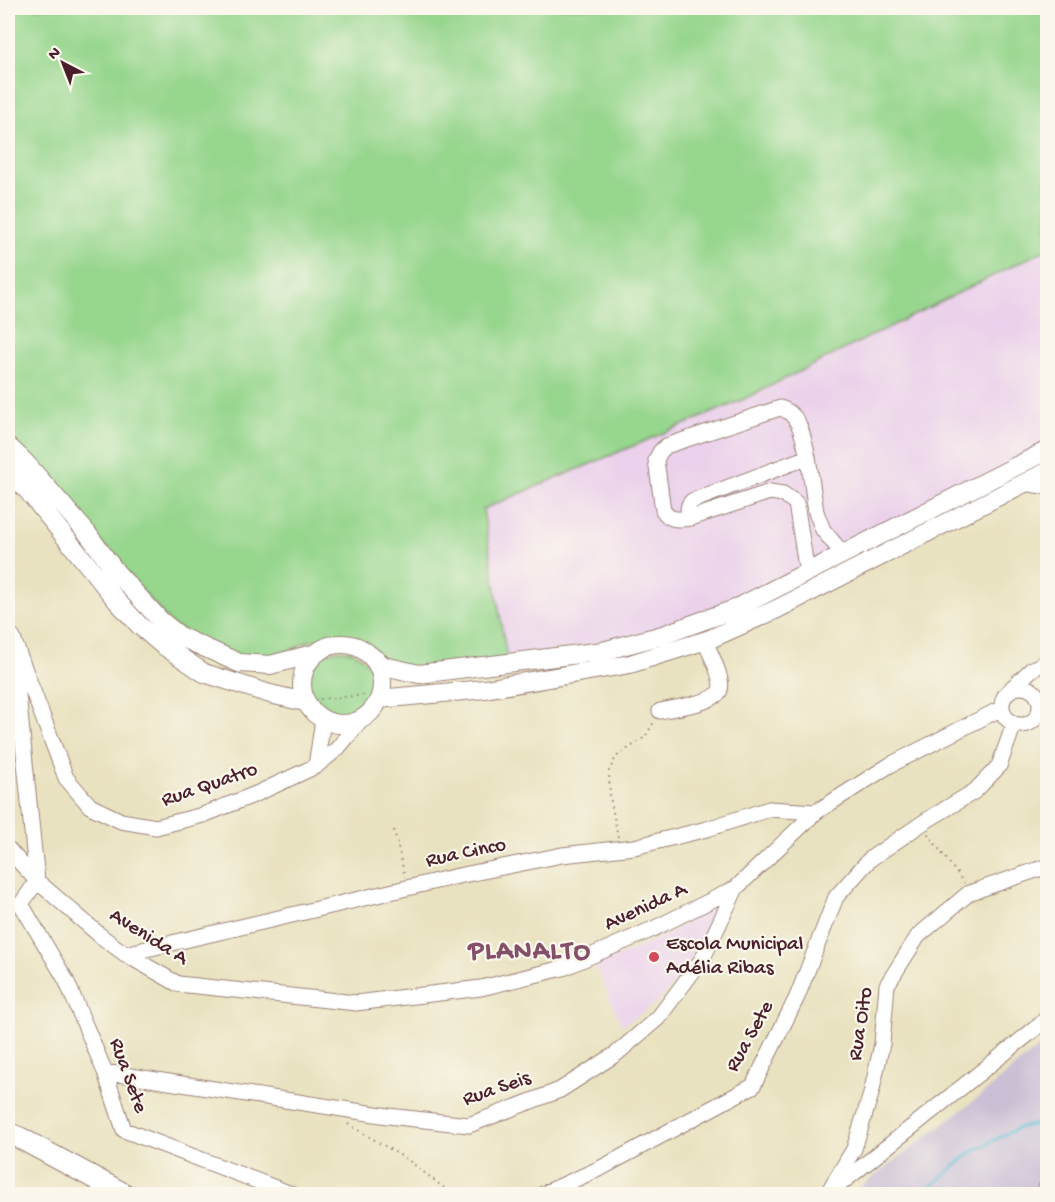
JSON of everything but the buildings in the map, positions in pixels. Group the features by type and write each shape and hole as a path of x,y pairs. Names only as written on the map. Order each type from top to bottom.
{"highway":[{"path":"12,1137 124,1194"}],"main road":[{"path":"8,446 87,533 116,572 161,621 181,638 239,663 270,665 317,653"},
{"path":"366,652 374,660 382,682 380,696 372,710 362,719 350,724 336,724 324,720 313,712 302,689 303,675 308,663 328,646 341,644 354,646 366,652 384,666 419,674 603,651 663,635 735,609 1047,450"},
{"path":"8,470 27,490 117,601 161,644 204,673 270,694 305,699"},
{"path":"380,696 485,689 630,664 705,641 777,609 1047,471"}],"street":[{"path":"807,573 796,503 783,495 770,492 691,518 672,520 663,510 656,460 660,452 666,446 780,408 789,410 797,418 808,457 816,512 823,530 844,555"},
{"path":"691,518 687,508 692,501 808,457"},
{"path":"1024,483 1047,487"},
{"path":"10,633 37,881"},
{"name":"Rua Quatro","path":"10,633 66,778 90,806 121,821 156,827 203,815 256,794 316,766 337,749 362,719"},
{"path":"660,711 714,698 721,689 720,679 705,641"},
{"path":"1012,688 1025,687 1036,693 1041,705 1033,721 1027,724 1014,724 1006,717 1002,708 1004,697 1012,688 1032,669 1047,662"},
{"name":"Avenida A","path":"8,849 37,881 102,937 125,954 178,984 356,1003 481,987 562,968 653,929 736,888 816,812 890,765 1002,708"},
{"path":"316,766 324,720"},
{"name":"Rua Sete","path":"543,1194 603,1167 753,1086 797,997 836,897 870,859 975,791 999,766 1014,724"},
{"name":"Rua Cinco","path":"125,954 408,888 562,855 621,848 707,829 769,809 816,812"},
{"name":"Rua Oito","path":"827,1194 854,1149 871,1094 882,1044 887,985 918,936 970,892 1047,866"},
{"name":"Rua Sete","path":"37,881 14,902 66,980 105,1072 124,1130 291,1194"},
{"name":"Rua Seis","path":"105,1072 388,1116 469,1125 560,1090 616,1054 658,1018 703,958 736,888"},
{"path":"827,1194 1041,1024 1047,1016"},
{"path":"1043,1194 1047,1185"}],"path":[{"path":"305,699 380,696"},
{"path":"621,848 610,797 609,771 616,757 645,737 660,711"},
{"path":"922,824 970,892"},
{"path":"394,830 408,888"},
{"path":"359,1129 408,1160 452,1194"}],"shaded area":[{"path":"1047,249 1047,487 1025,483 992,472 762,589 678,623 610,641 507,659 483,509 740,401"},
{"name":"Escola Municipal Adélia Ribas","path":"726,893 719,917 678,980 655,1004 622,1026 594,963 623,955 655,940 683,924"},
{"path":"1047,1040 1047,1194 851,1194 989,1089"}],"green space":[{"path":"8,8 1047,8 1047,249 740,401 483,509 507,659 411,670 374,655 355,641 335,637 310,641 267,660 242,660 173,626 8,437"},
{"path":"334,650 348,650 360,655 369,664 374,683 372,696 365,707 348,716 334,716 322,711 313,702 308,690 308,676 313,664 322,655"}],"waterway":[{"path":"925,1194 970,1153 1018,1128 1048,1121"}],"place":[{"name":"Escola Municipal Adélia Ribas","path":"654,957"}],"district":[{"name":"PLANALTO","path":"530,953"}]}
